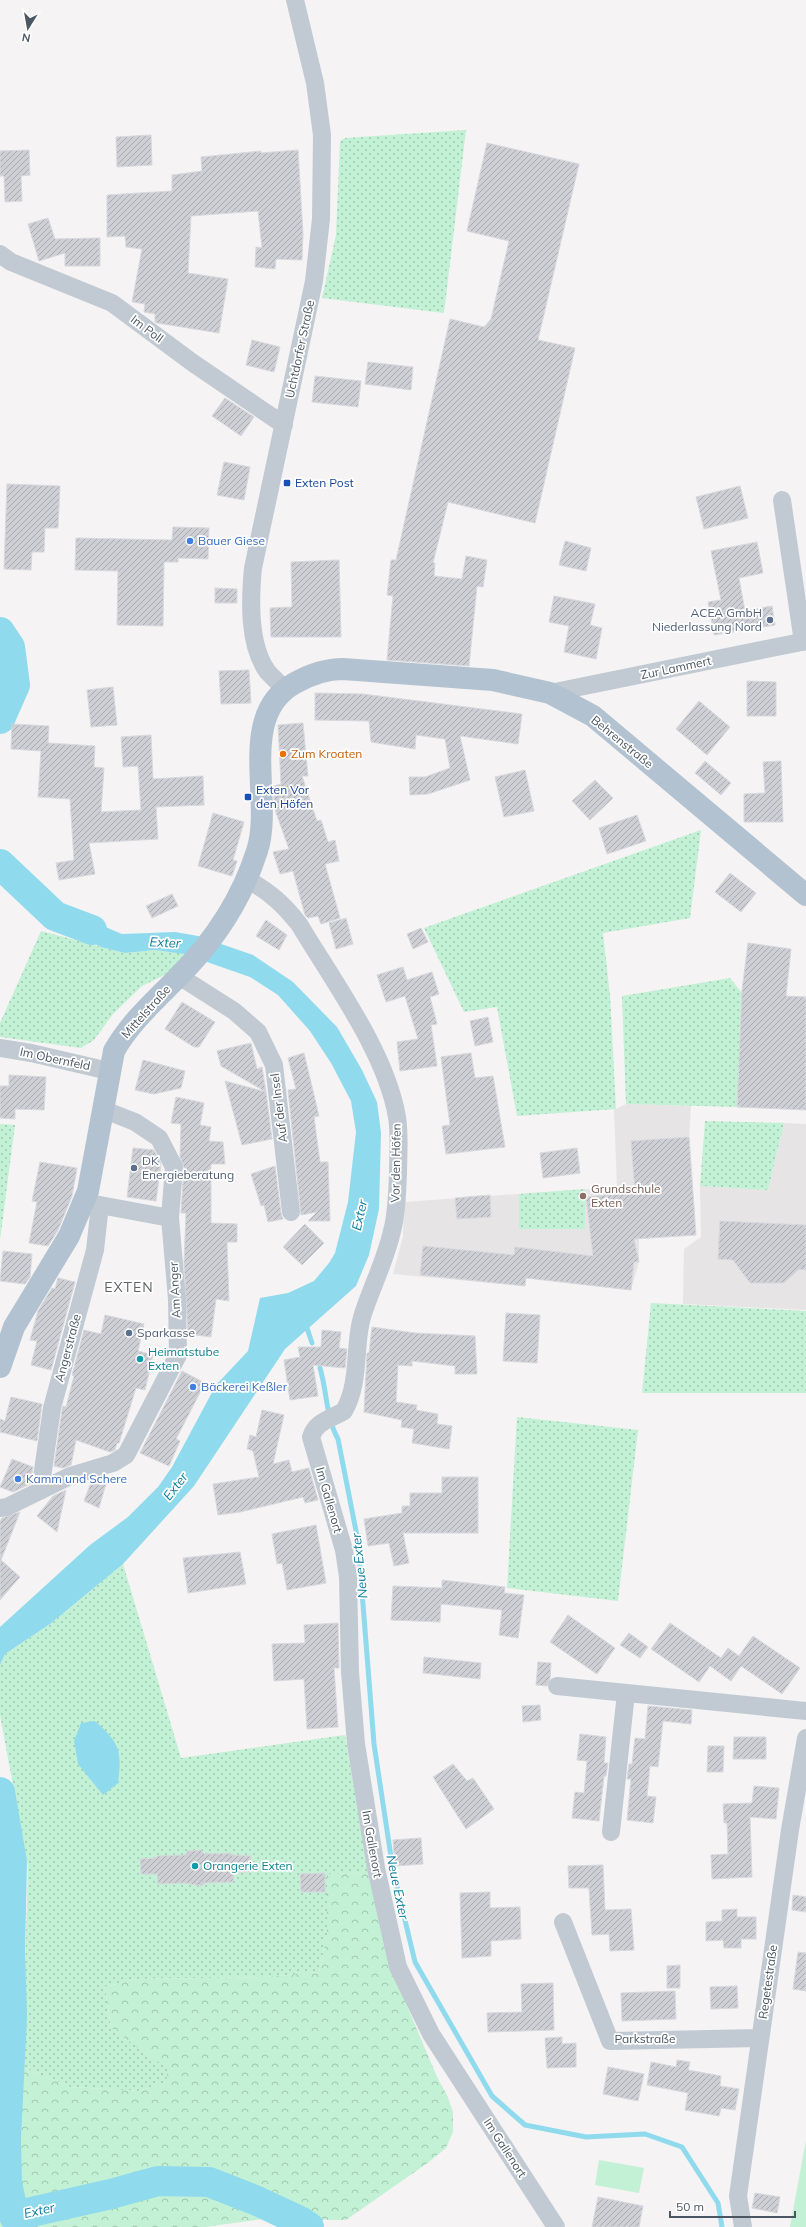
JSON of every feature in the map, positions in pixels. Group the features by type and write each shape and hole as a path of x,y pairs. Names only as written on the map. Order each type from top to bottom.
{"main road":[{"name":"Behrenstraße","path":"284,688 307,676 326,669 343,669 493,680 550,694 592,716 806,895"},
{"name":"Mittelstraße","path":"0,1367 14,1327 69,1236 92,1203 88,1191 102,1109 114,1051 122,1036 146,1008 180,975 216,932 236,903 248,880 258,849 262,811 260,767 264,722 272,701 284,688"}],"street":[{"name":"Uchtdorfer Straße","path":"284,688 267,670 257,650 251,617 250,593 253,568 314,281 321,219 323,156 315,83 295,0"},
{"name":"Im Poll","path":"0,254 11,262 112,303 193,363 284,425"},
{"name":"Zur Lammert","path":"550,694 804,642 782,500"},
{"name":"Vor den Höfen","path":"248,880 269,892 285,906 299,924 373,1046 388,1084 397,1117 397,1186 393,1230 380,1273 364,1308 360,1326 354,1387 344,1411 327,1419"},
{"name":"Auf der Insel","path":"180,975 234,1011 258,1032 274,1065 291,1212"},
{"name":"Im Obernfeld","path":"0,1048 31,1052 110,1071"},
{"name":"Am Anger","path":"0,1508 7,1507 70,1476 114,1463 126,1455 178,1355 177,1299 170,1218 174,1167 159,1138 135,1122 102,1109"},
{"path":"92,1203 170,1218"},
{"name":"Angerstraße","path":"40,1491 52,1408 95,1250 92,1203"},
{"name":"Im Gallenort","path":"327,1419 313,1429 311,1437 344,1550 348,1577 350,1672 356,1744 376,1868 398,1967 431,2034 556,2227"},
{"path":"556,1686 806,1711"},
{"path":"611,1832 626,1693"},
{"name":"Regetestraße","path":"743,2227 738,2196 760,2038 798,1832 806,1738"},
{"name":"Parkstraße","path":"563,1922 610,2041 760,2038"}],"shaded area":[{"name":"Grundschule Exten","path":"626,1104 691,1106 689,1137 696,1235 639,1239 639,1262 631,1290 526,1278 525,1286 393,1274 403,1237 404,1202 617,1187 614,1110"},
{"path":"784,1123 806,1124 806,1310 683,1304 684,1249 701,1237 700,1186 768,1190"}],"green space":[{"path":"466,130 444,313 322,298 336,235 340,141 345,138"},
{"path":"701,830 690,918 603,933 610,995 616,1109 517,1116 497,1007 464,1012 424,928"},
{"path":"41,931 125,953 155,950 187,954 175,970 142,986 113,1014 94,1040 81,1048 0,1037 0,1023"},
{"path":"730,978 742,993 737,1107 626,1104 622,996"},
{"path":"705,1121 784,1123 768,1190 700,1186"},
{"path":"0,1124 15,1125 0,1240"},
{"path":"585,1189 585,1229 519,1229 519,1194"},
{"path":"651,1303 806,1311 806,1393 642,1393"},
{"path":"517,1417 638,1430 618,1601 507,1588"},
{"path":"123,1564 181,1758 345,1735 369,1873 327,1874 327,1935 319,1972 265,1977 136,1979 105,1987 111,2028 169,2069 167,2083 138,2091 70,2087 22,2067 28,1866 0,1715 0,1665 5,1654 50,1624"},
{"path":"369,1873 390,1966 438,2079 447,2095 453,2112 453,2132 446,2148 429,2162 346,2220 263,2219 205,2227 0,2227 0,2058 70,2087 138,2091 166,2083 168,2069 111,2028 105,1987 136,1979 265,1977 319,1972 327,1935 327,1874"},
{"path":"806,2140 806,2227 790,2227"},
{"path":"599,2160 644,2168 639,2193 595,2185"}],"water":[{"path":"55,916 79,916 122,934 175,932 198,936 253,955 293,982 337,1027 362,1070 377,1102 381,1133 379,1209 369,1255 356,1286 285,1349 194,1486 123,1564 50,1624 5,1654 0,1665 0,1627 90,1545 128,1517 158,1487 172,1467 216,1385 248,1351 260,1298 288,1293 314,1281 329,1263 335,1253 348,1202 356,1132 351,1101 331,1063 310,1031 278,995 250,977 184,954 155,950 125,953 101,947 76,934"},
{"path":"95,1721 110,1735 117,1748 120,1763 118,1783 103,1795 78,1764 74,1741 81,1723"}],"building":[{"path":"151,135 152,165 117,167 116,137"},
{"path":"487,143 579,164 538,340 575,348 535,523 448,502 433,563 435,563 434,576 462,579 466,556 487,560 483,587 477,586 469,666 387,660 393,596 387,595 391,560 396,560 450,319 484,327 491,319 509,241 467,231"},
{"path":"29,150 30,175 21,176 22,201 5,202 4,176 0,176 0,151"},
{"path":"298,150 303,234 302,260 276,259 275,269 255,267 256,247 262,248 258,211 191,216 188,273 228,279 219,333 157,323 155,322 155,314 144,312 145,304 132,302 142,249 126,247 125,236 107,237 107,195 172,191 172,175 202,171 201,157 261,151 261,153"},
{"path":"48,218 55,239 100,238 100,266 65,266 65,253 39,261 28,224"},
{"path":"252,340 280,347 274,372 246,365"},
{"path":"368,362 413,367 411,390 365,384"},
{"path":"315,376 361,381 358,407 312,402"},
{"path":"225,398 254,417 241,436 212,416"},
{"path":"224,462 250,467 244,500 217,495"},
{"path":"7,484 60,486 58,528 45,528 44,552 32,552 31,570 4,569"},
{"path":"740,486 748,518 704,529 696,497"},
{"path":"173,527 209,528 208,559 178,558 178,562 164,562 163,626 117,625 118,571 75,570 76,538 172,540"},
{"path":"565,541 591,548 586,571 559,565"},
{"path":"757,542 763,573 739,578 745,611 772,606 775,625 714,635 708,602 721,600 711,551"},
{"path":"339,560 341,637 271,637 270,608 292,607 291,562"},
{"path":"215,588 237,589 237,603 215,603"},
{"path":"554,596 595,604 590,625 602,628 596,659 564,652 569,626 549,622"},
{"path":"249,670 251,703 221,704 219,671"},
{"path":"747,681 776,682 776,716 747,716"},
{"path":"113,687 117,725 91,727 87,690"},
{"path":"315,693 363,694 522,714 518,744 460,736 470,780 428,794 410,795 409,777 425,777 450,768 445,739 416,735 415,749 371,742 369,721 315,720"},
{"path":"699,701 730,727 707,755 676,729"},
{"path":"303,723 308,776 302,776 317,821 321,820 328,842 335,840 339,861 325,864 340,918 321,924 318,916 308,918 305,915 293,871 280,874 273,852 289,849 274,807 274,786 281,784 278,725"},
{"path":"12,724 49,726 48,743 95,746 94,767 104,768 101,812 141,810 138,766 123,767 121,737 151,735 153,779 203,776 204,805 156,807 158,839 89,843 95,874 59,880 56,863 74,860 70,799 38,797 41,751 11,749"},
{"path":"705,761 731,783 721,795 695,773"},
{"path":"781,761 783,822 744,822 744,794 765,793 763,762"},
{"path":"525,770 534,811 504,817 495,777"},
{"path":"595,780 613,798 590,820 572,801"},
{"path":"213,813 244,822 233,860 237,861 232,876 198,866"},
{"path":"637,815 646,841 607,854 599,828"},
{"path":"730,873 756,893 741,912 715,892"},
{"path":"172,894 178,906 152,918 146,906"},
{"path":"346,918 353,944 336,949 329,923"},
{"path":"266,920 287,935 279,950 256,936"},
{"path":"421,928 428,942 413,949 407,934"},
{"path":"748,943 791,949 786,996 806,997 806,1110 737,1107 742,990"},
{"path":"403,967 407,980 432,972 439,994 430,997 437,1024 431,1025 437,1066 400,1071 397,1042 418,1039 405,996 386,1002 377,975"},
{"path":"182,1002 215,1022 199,1047 194,1047 165,1029"},
{"path":"488,1017 493,1042 475,1046 470,1021"},
{"path":"251,1043 257,1069 262,1067 266,1092 221,1066 217,1051"},
{"path":"304,1053 319,1116 314,1117 320,1162 328,1162 330,1221 308,1221 317,1212 301,1215 288,1090 296,1089 288,1058"},
{"path":"471,1053 475,1078 493,1076 505,1147 446,1154 442,1126 450,1125 441,1057"},
{"path":"143,1060 185,1071 181,1088 154,1094 135,1090"},
{"path":"9,1075 46,1077 44,1110 15,1109 15,1119 0,1118 0,1086 9,1086"},
{"path":"225,1081 266,1092 272,1139 242,1145"},
{"path":"176,1097 204,1103 200,1125 211,1127 209,1141 223,1142 225,1164 211,1164 211,1223 237,1224 237,1242 227,1242 229,1301 216,1299 211,1337 188,1334 184,1263 186,1213 181,1213 184,1167 180,1157 181,1124 171,1123"},
{"path":"689,1137 696,1235 634,1239 639,1262 634,1262 631,1290 526,1278 525,1286 420,1275 423,1246 514,1255 515,1247 593,1256 586,1197 635,1192 631,1141"},
{"path":"133,1148 154,1150 161,1164 156,1201 127,1197"},
{"path":"577,1148 580,1173 543,1178 540,1153"},
{"path":"40,1162 77,1168 72,1196 58,1230 48,1246 29,1243 37,1202 32,1201"},
{"path":"275,1166 283,1219 268,1222 264,1205 261,1206 251,1174"},
{"path":"490,1195 491,1217 457,1219 455,1198"},
{"path":"720,1221 806,1225 806,1270 799,1269 784,1283 750,1283 733,1260 718,1259"},
{"path":"305,1224 324,1243 302,1265 283,1247"},
{"path":"3,1251 32,1254 30,1277 25,1284 0,1281"},
{"path":"58,1278 75,1282 51,1370 31,1365 37,1341 30,1340 38,1311 52,1288 55,1289"},
{"path":"506,1313 540,1315 537,1363 503,1361"},
{"path":"105,1315 144,1324 138,1351 153,1355 145,1390 136,1388 119,1443 117,1443 115,1450 110,1452 76,1440 71,1465 63,1468 54,1466 62,1410 63,1406 66,1407 74,1376 72,1375 84,1330 101,1334"},
{"path":"372,1327 415,1333 475,1336 477,1374 455,1374 455,1366 412,1361 412,1366 398,1365 396,1402 417,1405 416,1410 438,1414 437,1424 452,1426 449,1449 412,1443 414,1429 401,1427 402,1420 364,1412 367,1353 369,1353"},
{"path":"322,1330 341,1332 339,1348 347,1349 345,1368 313,1365 318,1396 290,1400 284,1360 300,1357 298,1347 321,1347"},
{"path":"182,1371 205,1383 176,1439 180,1441 169,1466 140,1453"},
{"path":"11,1397 42,1404 37,1441 0,1432 0,1419 5,1421"},
{"path":"262,1410 284,1415 273,1464 289,1460 292,1472 309,1468 318,1500 305,1503 303,1497 240,1512 218,1515 213,1484 259,1477 253,1451 247,1449 250,1435 256,1437"},
{"path":"12,1459 33,1467 30,1484 13,1492 0,1487"},
{"path":"442,1477 478,1477 478,1533 403,1533 409,1563 394,1566 389,1543 368,1546 364,1519 402,1513 402,1506 410,1506 410,1493 442,1493"},
{"path":"100,1478 107,1480 99,1508 84,1501 92,1480"},
{"path":"66,1490 57,1532 37,1516 53,1496"},
{"path":"20,1512 1,1560 20,1577 0,1600 0,1521 2,1518"},
{"path":"316,1525 326,1583 287,1590 282,1563 277,1564 272,1534"},
{"path":"240,1552 246,1584 188,1593 183,1558"},
{"path":"442,1580 505,1587 504,1593 524,1595 518,1638 499,1635 502,1610 441,1604 440,1622 391,1620 393,1586 442,1588"},
{"path":"568,1615 615,1648 597,1674 550,1642"},
{"path":"338,1623 339,1668 334,1668 338,1727 307,1729 304,1679 274,1681 272,1644 305,1643 304,1625"},
{"path":"670,1623 721,1658 728,1648 739,1656 753,1636 800,1668 782,1694 741,1666 731,1681 710,1666 699,1682 651,1649"},
{"path":"629,1633 648,1647 640,1658 620,1645"},
{"path":"424,1657 481,1663 480,1679 423,1673"},
{"path":"538,1662 551,1663 550,1679 547,1686 536,1685"},
{"path":"540,1705 541,1720 523,1722 522,1706"},
{"path":"648,1706 692,1710 691,1724 663,1721 658,1767 650,1766 647,1796 656,1797 653,1823 627,1820 631,1779 627,1779 629,1764 632,1764 635,1738 645,1739"},
{"path":"580,1734 606,1737 604,1763 608,1763 606,1776 604,1776 599,1821 572,1818 575,1792 584,1793 587,1761 577,1760"},
{"path":"734,1737 766,1737 766,1759 733,1759"},
{"path":"708,1746 724,1746 723,1772 707,1772"},
{"path":"453,1764 467,1781 473,1778 494,1809 466,1829 433,1777"},
{"path":"754,1786 779,1788 776,1819 750,1817 752,1877 712,1879 711,1855 728,1854 727,1823 724,1823 723,1804 752,1803"},
{"path":"421,1838 423,1864 395,1866 393,1840"},
{"name":"Orangerie Exten","path":"201,1850 204,1854 232,1853 232,1855 251,1856 251,1872 234,1872 233,1882 205,1883 202,1886 185,1883 158,1884 157,1874 141,1874 140,1859 156,1858 157,1856 185,1855 188,1851"},
{"path":"603,1865 605,1910 631,1909 634,1950 610,1951 609,1934 592,1935 589,1888 569,1888 568,1866"},
{"path":"325,1873 325,1892 301,1892 300,1874"},
{"path":"490,1892 490,1908 520,1907 521,1939 491,1941 491,1956 462,1958 460,1893"},
{"path":"793,1895 806,1897 806,1912 792,1910"},
{"path":"737,1909 737,1917 756,1917 756,1939 741,1939 741,1948 724,1948 723,1940 706,1941 706,1922 722,1921 722,1910"},
{"path":"798,1952 806,1953 806,1991 793,1989"},
{"path":"680,1965 680,1988 667,1988 667,1966"},
{"path":"553,1983 554,2030 488,2032 487,2013 522,2012 521,1984"},
{"path":"737,1986 738,2008 711,2009 710,1987"},
{"path":"675,1991 676,2019 622,2021 621,1993"},
{"path":"562,2037 562,2044 576,2043 576,2067 547,2068 545,2038"},
{"path":"677,2060 690,2062 688,2070 721,2076 720,2086 739,2089 735,2110 721,2108 719,2116 685,2110 688,2093 647,2085 651,2062 676,2067"},
{"path":"608,2067 644,2074 638,2101 603,2094"},
{"path":"755,2193 780,2197 777,2213 752,2208"},
{"path":"598,2197 643,2206 639,2227 592,2227"}],"waterway":[{"name":"Exter","path":"0,632 10,647 15,685 0,719"},
{"name":"Exter","path":"0,864 55,916 92,930"},
{"name":"Neue Exter","path":"306,1325 312,1343"},
{"name":"Neue Exter","path":"320,1368 331,1422 338,1439 358,1541 374,1744 393,1870 415,1962 492,2096 525,2125 586,2137 645,2134 682,2147 718,2203 722,2227"},
{"name":"Exter","path":"0,1792 12,1862 10,1953 12,2017 6,2138 7,2183 14,2216 111,2194 158,2181 209,2182 255,2200 300,2221 309,2227"}],"place":[{"name":"Exten Post","path":"287,483"},
{"name":"Bauer Giese","path":"190,541"},
{"name":"ACEA GmbH Niederlassung Nord","path":"770,620"},
{"name":"Zum Kroaten","path":"283,754"},
{"name":"Exten Vor den Höfen","path":"248,797"},
{"name":"DK Energieberatung","path":"134,1168"},
{"name":"Grundschule Exten","path":"583,1196"},
{"name":"Sparkasse","path":"129,1333"},
{"name":"Heimatstube Exten","path":"140,1359"},
{"name":"Bäckerei Keßler","path":"193,1387"},
{"name":"Kamm und Schere","path":"18,1479"},
{"name":"Orangerie Exten","path":"195,1866"}],"district":[{"name":"EXTEN","path":"129,1287"}]}
